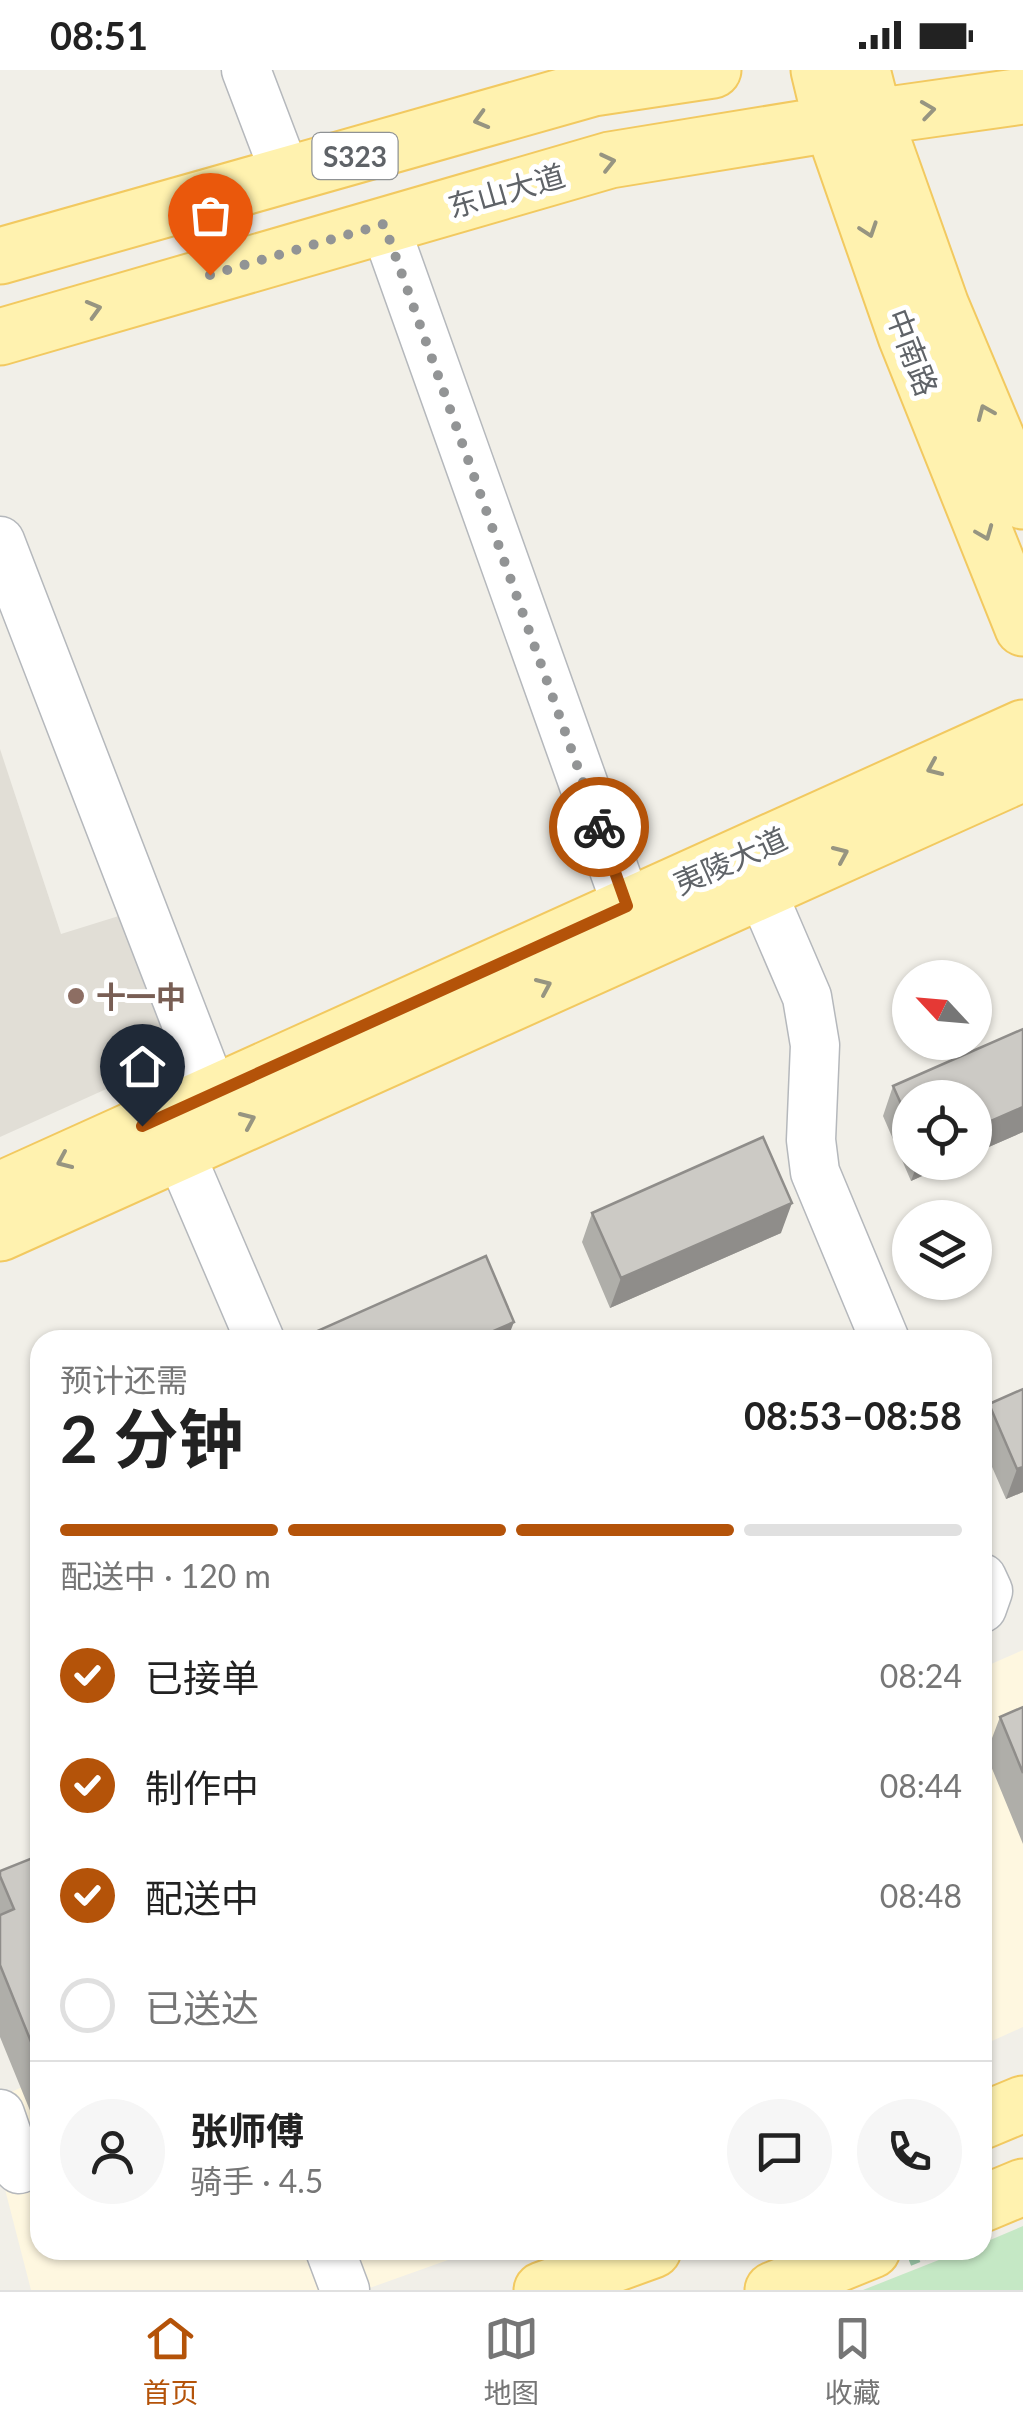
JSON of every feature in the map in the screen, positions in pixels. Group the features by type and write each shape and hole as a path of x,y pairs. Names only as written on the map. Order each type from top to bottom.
{"main road":[{"name":"S323","path":"0,256 593,88 713,70"},
{"name":"中南路","path":"819,70 856,104 1023,501"},
{"name":"东山大道","path":"0,337 610,160 856,104 1023,96"},
{"name":"中南路","path":"856,104 906,336 1023,628"},
{"name":"夷陵大道","path":"0,1190 1023,728"},
{"name":"夷陵大道","path":"0,1233 1023,773"},
{"path":"992,2117 1023,2104"},
{"path":"992,2200 1023,2187"},
{"path":"542,2290 625,2260"},
{"path":"773,2290 847,2260"}],"street":[{"path":"246,70 286,175"},
{"path":"384,224 627,906"},
{"path":"0,540 213,1094"},
{"path":"761,890 807,998 815,1046 811,1140 815,1172 880,1330"},
{"path":"179,1152 254,1330"},
{"path":"0,2114 19,2169 30,2165"},
{"path":"334,2260 345,2290"}],"shaded area":[{"name":"十一中","path":"0,749 61,934 122,915 175,1058 0,1137"},
{"path":"1023,1650 1023,2027 992,2041 992,1664"},
{"path":"30,2084 30,2260 448,2260 364,2290 31,2290 0,2170 0,2097"}],"green space":[{"path":"1023,2226 1023,2290 863,2290 939,2260 992,2260 992,2239"}],"building":[{"path":"1023,1029 1023,1107 992,1121 992,1080 907,1080 952,1060 992,1060 992,1043"},
{"path":"763,1137 792,1203 621,1278 592,1213"},
{"path":"486,1256 514,1322 496,1330 320,1330"},
{"path":"1023,1389 1023,1467 1017,1469 992,1403"},
{"path":"1023,1707 1023,1773 1000,1717"},
{"path":"30,1859 30,2039 0,1965 0,1915 14,1909 0,1871"}],"way so far":[{"path":"210,275 384,224 599,827"}],"place":[{"name":"十一中","path":"76,996"}],"route":[{"path":"142,1126 627,906 599,827"}]}
